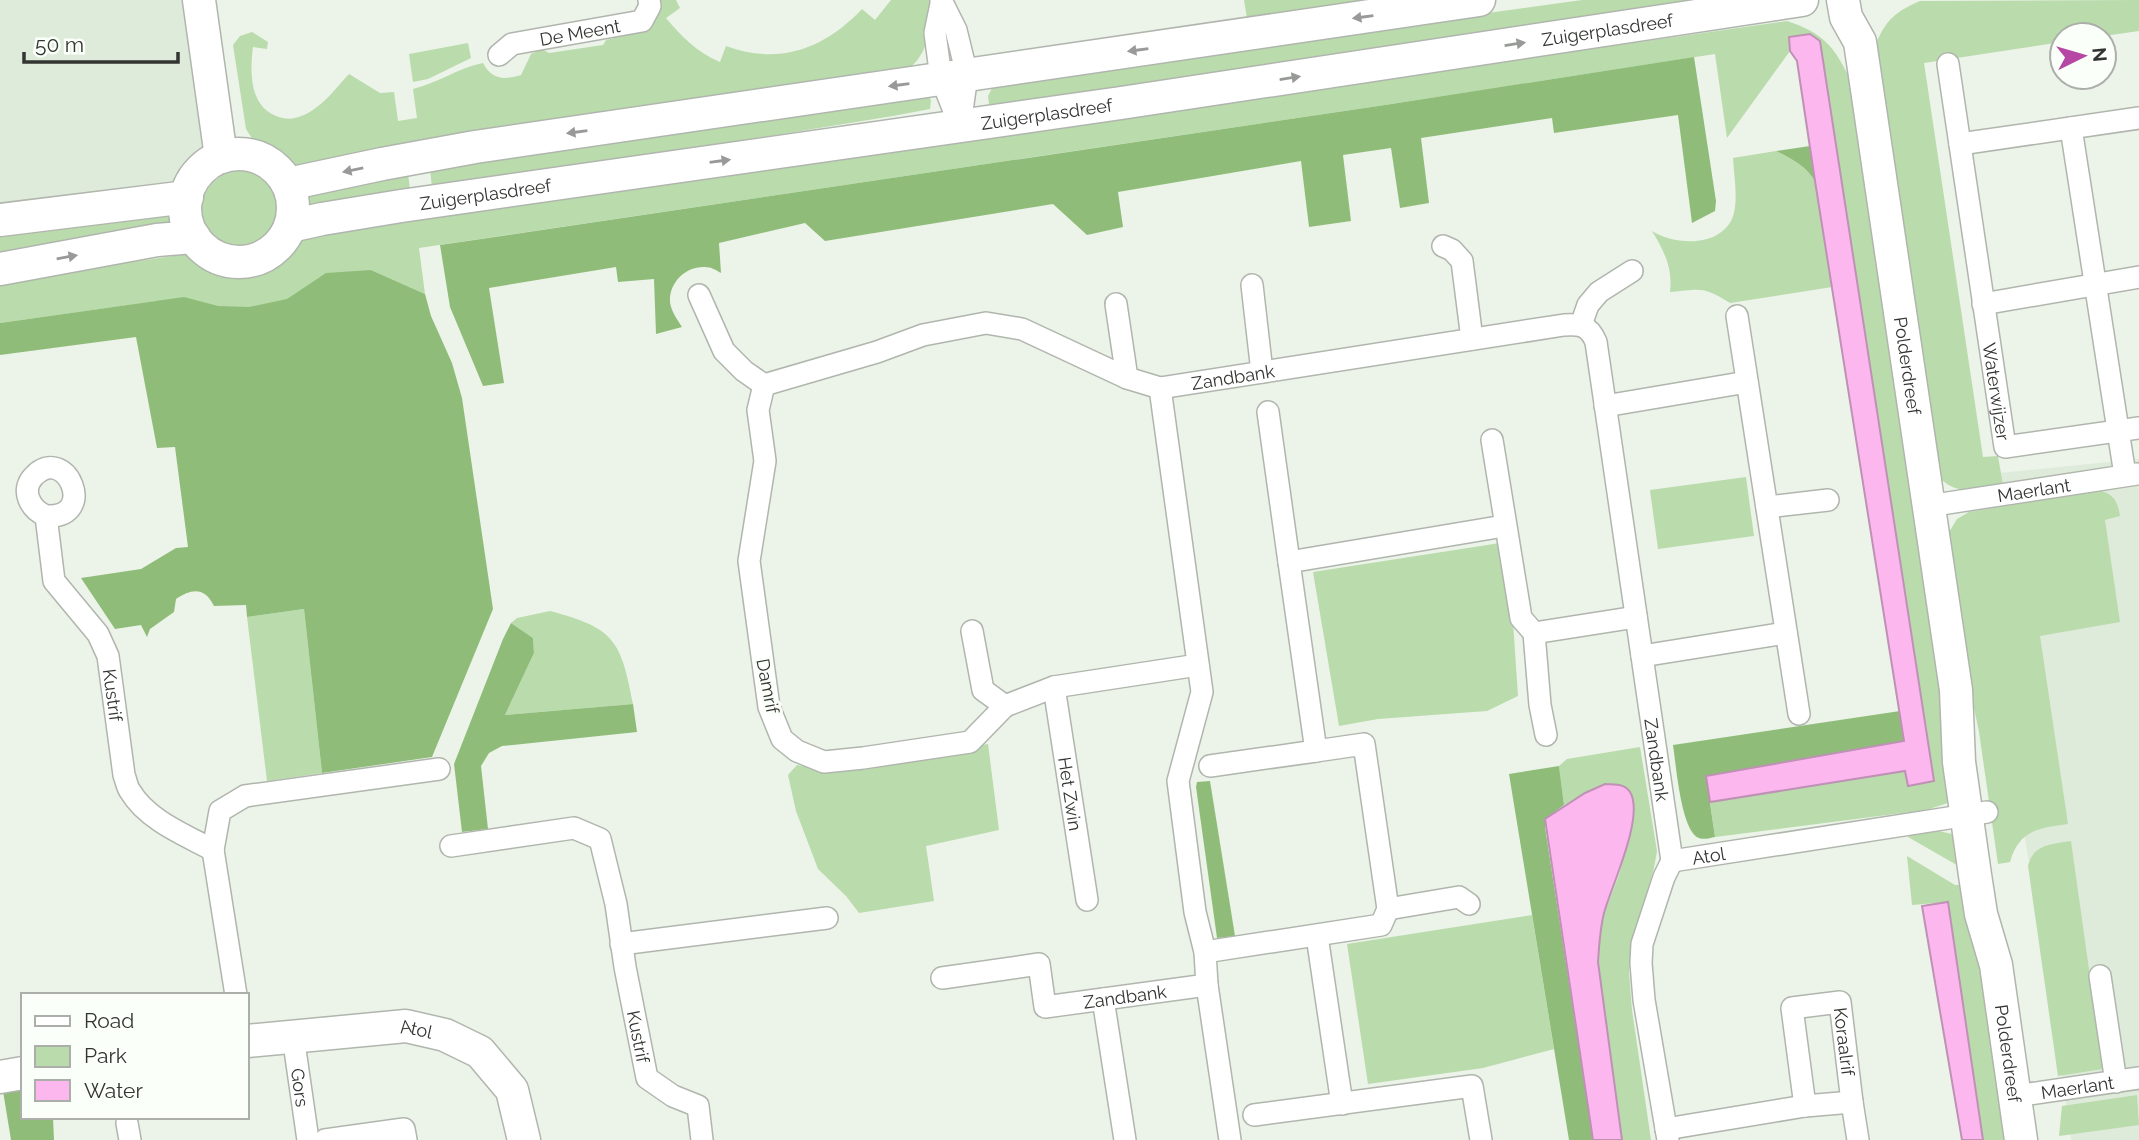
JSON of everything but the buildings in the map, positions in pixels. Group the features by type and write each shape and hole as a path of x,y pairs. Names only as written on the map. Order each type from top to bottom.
{"main road":[{"path":"199,0 232,156"},
{"path":"217,0 232,156"},
{"path":"288,184 475,147 1479,0"},
{"name":"Zuigerplasdreef","path":"290,226 401,206 1121,103 1802,0"},
{"name":"Polderdreef","path":"1843,0 1846,18 1860,42"},
{"name":"Polderdreef","path":"1863,0 1865,20 1860,42 1956,690 1959,762 1977,814 1982,914 1996,965 2021,1140"},
{"path":"252,155 269,163 288,184 293,205 290,226 282,241 269,253 254,260 237,262 220,258 205,250 194,237 187,218 187,197 194,180 205,166 232,156 252,155"},
{"path":"0,220 187,197"},
{"path":"0,269 157,240 194,237"},
{"name":"Atol","path":"248,1041 406,1026 445,1035 480,1052 512,1090 524,1140"},
{"path":"0,1077 21,1073"}],"street":[{"name":"De Meent","path":"499,55 512,44 642,21 650,6 649,0"},
{"path":"941,2 956,30 954,77 960,125"},
{"name":"Waterwijzer","path":"1948,64 2005,447 2129,430"},
{"path":"1960,144 2139,118"},
{"path":"2071,128 2097,283 2129,430 2132,474"},
{"path":"1443,246 1452,250 1462,261 1472,339"},
{"path":"1581,325 1588,304 1599,292 1632,271"},
{"path":"1983,304 2139,277"},
{"path":"1252,285 1262,372"},
{"path":"699,295 724,351 744,371 764,385 877,352 923,335 986,323 1022,329 1127,378 1160,388 1202,692 1178,781 1195,912 1205,952 1207,985 1230,1140"},
{"path":"1116,304 1127,378"},
{"path":"1737,316 1799,714"},
{"name":"Zandbank","path":"1160,388 1563,325 1581,325 1591,332 1605,406 1672,861"},
{"path":"1605,406 1747,382"},
{"name":"Damrif","path":"764,385 758,410 765,461 749,561 769,707 782,738 797,751 824,762 863,758 970,742 1005,706"},
{"path":"1268,412 1316,751"},
{"path":"1492,439 1521,618 1534,633 1539,705 1546,736"},
{"name":"Maerlant","path":"1928,506 2132,474"},
{"path":"1767,508 1828,500"},
{"name":"Kustrif","path":"46,516 54,581 98,634 108,656 124,775 130,791 146,809 164,823 213,850"},
{"path":"1289,562 1504,526"},
{"path":"1534,633 1636,617"},
{"path":"972,631 983,690 1005,706 1054,687 1198,665"},
{"path":"1642,656 1786,633"},
{"name":"Het Zwin","path":"1054,687 1087,900"},
{"path":"1205,952 1381,925 1388,909 1364,744 1210,766"},
{"path":"236,993 213,850 220,811 245,796 439,769"},
{"name":"Atol","path":"1667,1134 1644,1000 1641,963 1642,944 1672,861 1977,814"},
{"name":"Kustrif","path":"451,846 574,828 600,839 616,904 647,1078 673,1096 698,1106 702,1140"},
{"path":"1388,909 1459,897 1469,904"},
{"path":"621,944 827,918"},
{"path":"1317,936 1342,1104"},
{"name":"Zandbank","path":"942,978 1039,964 1045,1007 1207,985"},
{"path":"2100,976 2116,1082"},
{"path":"1103,999 1125,1140"},
{"name":"Koraalrif","path":"1805,1106 1792,1008 1840,1002 1858,1140"},
{"name":"Gors","path":"293,1035 308,1140"},
{"name":"Maerlant","path":"2015,1096 2139,1078"},
{"path":"1254,1115 1472,1086 1482,1140"},
{"name":"Koraalrif","path":"1667,1134 1805,1106 1852,1102"},
{"path":"325,1140 404,1129 406,1140"}],"shaded area":[{"path":"0,0 193,0 209,153 185,179 164,191 0,215"},
{"path":"2139,459 2139,1140 2071,1140 2043,941 1961,477"}],"green space":[{"path":"656,0 676,0 680,8 666,18 691,44 720,62 726,46 765,54 800,50 833,34 862,9 875,20 891,0 929,0 928,38 922,53 909,69 294,172 275,156 257,146 246,129 233,45 240,36 252,32 268,42 267,49 253,47 252,76 260,103 274,115 293,119 311,111 349,74 380,93 394,92 398,121 417,118 413,89 465,68 483,63 494,76 515,77 521,75 531,54 542,49 549,53 603,45 606,40 648,30 657,17"},
{"path":"1244,0 1370,0 1247,18"},
{"path":"1582,0 1729,0 1000,105 989,104 988,96 994,84"},
{"path":"2139,0 2139,31 2118,34 2118,21 2048,21 2048,44 1924,63 1983,457 1998,456 2003,485 1977,490 1953,487 1939,477 1876,44 1893,17 1920,1"},
{"path":"1787,21 1810,30 1826,42 1850,79 1956,795 1948,803 1926,810 1715,837 1710,802 1906,771 1908,786 1934,781 1820,41 1789,37 1790,51 1727,138 1715,54 419,248 425,294 371,270 262,323 157,301 0,323 0,281 180,255 196,256 221,268 243,271 273,260 296,235 487,200 499,208"},
{"path":"468,43 471,58 428,79 413,82 409,54"},
{"path":"1694,57 1716,201 1715,211 1692,223 1678,115 1554,133 1552,118 1421,138 1429,203 1400,208 1391,148 1343,155 1351,221 1309,227 1301,161 1118,192 1123,227 1087,235 1053,204 825,241 805,223 719,243 721,273 698,267 685,272 672,288 670,295 673,312 682,327 656,334 654,279 618,282 616,267 489,288 504,383 483,386 450,307 440,245"},
{"path":"929,97 930,109 893,116 432,187 430,170"},
{"path":"1810,146 1815,181 1803,167 1776,151"},
{"path":"1776,151 1803,167 1815,181 1832,287 1730,303 1702,290 1670,292 1667,260 1652,231 1683,241 1717,235 1734,213 1736,189 1733,158"},
{"path":"248,171 261,177 272,188 278,201 276,224 261,241 248,247 232,247 219,241 204,224 202,201 208,188 225,173"},
{"path":"408,173 410,190 304,207 302,192"},
{"path":"175,212 177,228 0,258 0,227"},
{"path":"371,270 425,294 431,316 452,363 462,398 493,609 432,757 322,773 304,609 247,617 246,605 214,606 207,595 193,591 176,599 174,612 150,629 147,637 141,625 115,629 81,578 141,569 176,548 188,547 175,447 157,448 136,337 0,355 0,323 184,297 218,306 249,307 287,299 326,273"},
{"path":"1746,477 1754,536 1658,549 1650,490"},
{"path":"2101,491 2115,500 2120,516 2105,520 2120,622 2040,636 2068,824 2032,832 2019,843 2010,862 1998,864 1946,537 1957,519 1969,512"},
{"path":"1500,543 1513,622 1518,696 1487,711 1378,719 1339,726 1313,572"},
{"path":"304,609 322,773 267,781 247,617"},
{"path":"550,611 589,624 611,640 624,665 633,704 505,715 534,653 533,638 511,623 517,618"},
{"path":"511,623 533,638 534,653 505,715 633,704 637,732 502,746 489,753 481,766 488,829 462,832 454,764"},
{"path":"1900,711 1904,741 1706,776 1715,837 1701,839 1693,833 1684,811 1673,745"},
{"path":"988,744 999,830 926,846 934,901 859,913 818,869 796,811 788,775 797,765 823,770"},
{"path":"1640,747 1657,851 1632,944 1629,972 1651,1140 1622,1140 1598,962 1605,911 1619,875 1633,822 1585,793 1564,805 1559,766 1567,759"},
{"path":"1559,766 1564,805 1545,819 1545,827 1593,1140 1569,1140 1509,774"},
{"path":"1210,781 1235,936 1217,938 1196,787 1197,782"},
{"path":"1939,831 1952,834 1960,840 1962,868 1908,837"},
{"path":"2071,841 2103,1069 2058,1076 2028,866 2034,853 2044,846"},
{"path":"1907,856 1955,885 1972,885 2010,1140 1983,1140 1948,902 1912,905"},
{"path":"1532,915 1554,1049 1483,1068 1368,1084 1347,944"},
{"path":"21,1088 21,1119 53,1119 54,1140 11,1140 3,1091"},
{"path":"2137,1095 2139,1125 2059,1136 2062,1106"}],"water":[{"path":"1810,34 1820,41 1934,781 1908,786 1905,771 1710,802 1706,776 1904,741 1797,61 1790,51 1789,37"},
{"path":"1605,784 1625,787 1630,792 1633,803 1630,834 1603,919 1598,962 1622,1140 1593,1140 1545,819 1585,793"},
{"path":"1948,902 1983,1140 1962,1140 1922,906"}]}
